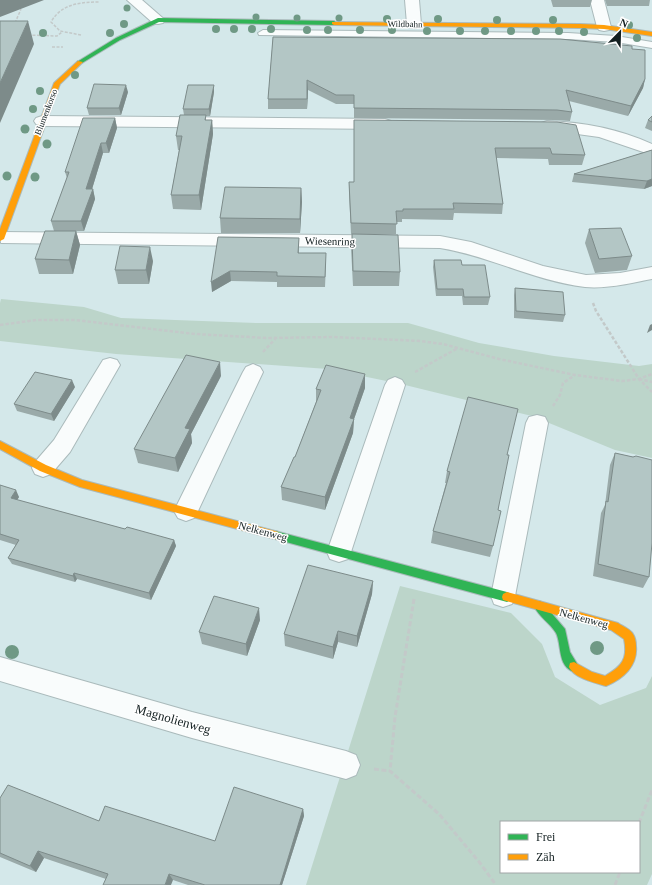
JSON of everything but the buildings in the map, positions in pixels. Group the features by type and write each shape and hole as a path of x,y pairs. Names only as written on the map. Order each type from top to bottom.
{"street":[{"path":"134,0 158,20"},
{"path":"412,0 414,24"},
{"path":"597,0 604,27"},
{"name":"Wildbahn","path":"158,20 318,28 414,24 438,29"},
{"name":"Blumenkorso","path":"0,238 57,83 64,74 74,66 140,28 158,20"},
{"path":"548,30 604,27 652,34"},
{"path":"42,121 401,124"},
{"path":"532,126 585,128 618,136 652,150"},
{"name":"Wiesenring","path":"0,238 440,242 465,246 540,272 586,281 620,279 652,273"},
{"path":"43,468 62,446 110,365"},
{"path":"186,511 253,372"},
{"path":"339,552 395,385"},
{"path":"503,596 537,423"},
{"name":"Nelkenweg","path":"0,445 43,468 80,482 614,626 629,636 633,648 629,663 621,674 606,681 590,677 575,669 565,654 561,632 539,606"},
{"name":"Magnolienweg","path":"0,670 192,725 346,765"}],"lane":[{"path":"263,33 318,28 548,30 652,45"}],"path":[{"path":"87,35 62,32 54,27 51,22 53,16 68,6 83,2 99,2"},
{"path":"64,3 68,6"},
{"path":"15,23 21,9"},
{"path":"21,35 57,36 62,32"},
{"path":"586,281 596,311 639,379 652,392"},
{"path":"0,324 37,320 75,320 195,334 267,338 335,337 420,341 458,348 499,359 575,375 622,381 639,379 652,374"},
{"path":"395,385 405,377 458,348"},
{"path":"537,423 550,412 560,395 563,383 575,375"},
{"path":"639,379 652,382"},
{"path":"418,574 397,709 390,771 439,814 480,862 496,885"},
{"path":"640,821 652,790"},
{"path":"615,885 620,873"}],"green space":[{"path":"1,299 84,307 121,318 256,323 408,323 479,343 554,356 639,366 652,364 652,458 615,450 532,416 401,384 328,369 116,354 0,341"},
{"path":"400,586 511,613 542,644 555,677 600,705 646,688 652,676 652,874 647,885 306,885"}],"traffic: fast":[{"path":"80,62 118,39 158,20 334,23"},
{"path":"275,535 507,597"},
{"path":"539,606 561,632 565,654 574,667"}],"traffic: slow":[{"path":"334,23 580,26 604,27 652,34"},
{"path":"0,239 57,83 80,62"},
{"path":"0,445 43,468 80,483 275,535"},
{"path":"507,597 614,626 629,636 631,645 630,658 625,668 614,677 606,681 590,677 574,667"}]}
